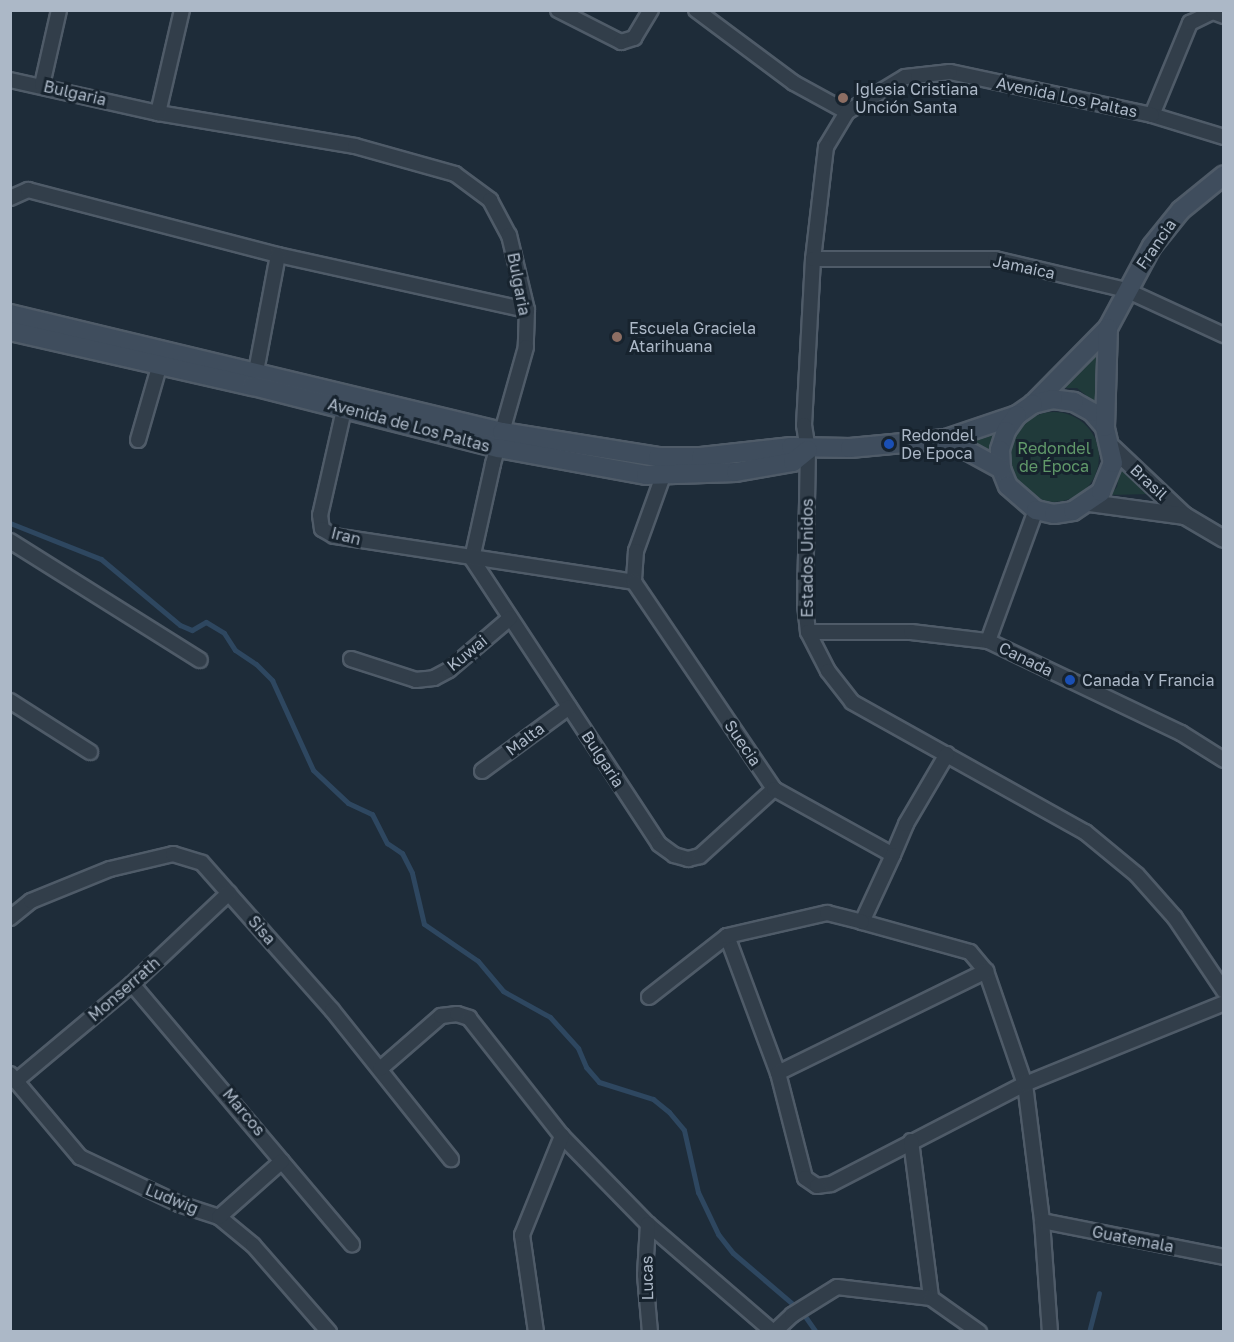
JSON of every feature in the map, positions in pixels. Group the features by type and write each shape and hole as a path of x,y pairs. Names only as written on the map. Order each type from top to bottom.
{"main road":[{"name":"Francia","path":"1033,404 1108,328 1126,290 1152,246 1181,210 1224,175"},
{"name":"Avenida de Los Paltas","path":"10,314 162,357"},
{"name":"Francia","path":"1105,427 1108,328"},
{"name":"Avenida de Los Paltas","path":"10,331 162,357 500,440 663,476 736,472 793,462 808,450"},
{"path":"1053,399 1074,402 1092,412 1105,427 1113,448 1109,478 1090,503 1073,511 1054,514 1036,510 1014,493 1001,469 1000,450 1006,431 1017,415 1033,404 1053,399"},
{"name":"Avenida de Los Paltas","path":"500,440 658,457 701,458 791,447 808,450 946,439 1017,415"},
{"path":"946,439 1001,469"}],"street":[{"path":"42,85 59,10"},
{"path":"158,113 182,10"},
{"path":"558,10 621,42 634,38 651,10"},
{"path":"696,10 794,83 847,112"},
{"path":"1152,115 1190,23 1213,12 1224,16"},
{"name":"Avenida Los Paltas","path":"847,112 905,77 950,72 1152,115 1224,137"},
{"name":"Bulgaria","path":"10,80 42,85 158,113 313,137 455,174 490,200 509,236 527,310 526,347 500,440 472,559 659,844 674,855 688,859 700,856 774,789"},
{"name":"Estados Unidos","path":"847,112 826,147 813,259 804,426 808,450 805,604 808,632 828,671 852,702 1085,832 1137,875 1175,918 1224,991"},
{"path":"10,198 28,190 278,255 527,310"},
{"path":"255,378 278,255"},
{"name":"Jamaica","path":"813,259 995,259 1126,290 1224,335"},
{"path":"138,440 162,357"},
{"name":"Iran","path":"346,401 320,515 322,529 334,536 472,559"},
{"name":"Brasil","path":"1113,448 1185,516 1224,539"},
{"path":"472,559 633,582 636,551 663,476"},
{"name":"Brasil","path":"1090,503 1185,516"},
{"path":"988,641 1036,510"},
{"path":"10,541 200,660"},
{"name":"Suecia","path":"633,582 774,789 893,855"},
{"name":"Kuwai","path":"351,659 416,680 434,678 449,670 510,618"},
{"name":"Canada","path":"808,632 911,632 988,641 1160,723 1224,760"},
{"path":"10,701 90,752"},
{"name":"Malta","path":"482,771 569,707"},
{"path":"862,922 906,824 947,754"},
{"name":"Sisa","path":"10,918 32,901 110,869 173,854 202,863 380,1069 452,1159"},
{"name":"Monserrath","path":"13,1077 132,984 229,893"},
{"path":"649,997 727,936 827,913 970,952 986,971 1024,1084 1042,1221 1050,1332"},
{"path":"727,936 778,1073 802,1171 805,1178 817,1186 831,1184 1024,1084 1224,1003"},
{"path":"778,1073 986,971"},
{"name":"Marcos","path":"132,984 352,1244"},
{"path":"380,1069 441,1016 469,1018 562,1136 648,1224 773,1332 792,1315 837,1287 932,1298 979,1332"},
{"name":"Ludwig","path":"13,1077 80,1157 179,1204 219,1217 253,1245 329,1332"},
{"path":"536,1332 522,1234 562,1136"},
{"path":"911,1142 932,1298"},
{"path":"219,1217 282,1161"},
{"name":"Guatemala","path":"1042,1221 1224,1257"},
{"name":"Lucas","path":"648,1224 645,1275 650,1332"}],"green space":[{"path":"1096,352 1099,406 1077,388 1058,388"},
{"name":"Redondel de Época","path":"1054,412 1071,415 1086,425 1096,440 1099,457 1096,474 1086,489 1071,499 1054,502 1037,499 1022,489 1012,474 1009,457 1012,440 1022,425 1037,415"},
{"path":"995,428 990,455 960,437"},
{"path":"1121,462 1152,494 1110,495 1117,487"}],"waterway":[{"path":"10,523 101,559 180,625 192,630 206,622 224,633 235,650 256,664 272,680 313,770 348,803 372,814 387,843 402,853 412,873 424,924 478,961 503,991 550,1017 578,1048 586,1067 599,1082 653,1099 669,1112 684,1130 698,1192 718,1234 733,1253 802,1312 816,1332"},
{"path":"1089,1332 1099,1293"}],"place":[{"name":"Iglesia Cristiana Unción Santa","path":"843,98"},
{"name":"Escuela Graciela Atarihuana","path":"617,337"},
{"name":"Redondel De Epoca","path":"889,444"},
{"name":"Canada Y Francia","path":"1070,680"}]}
